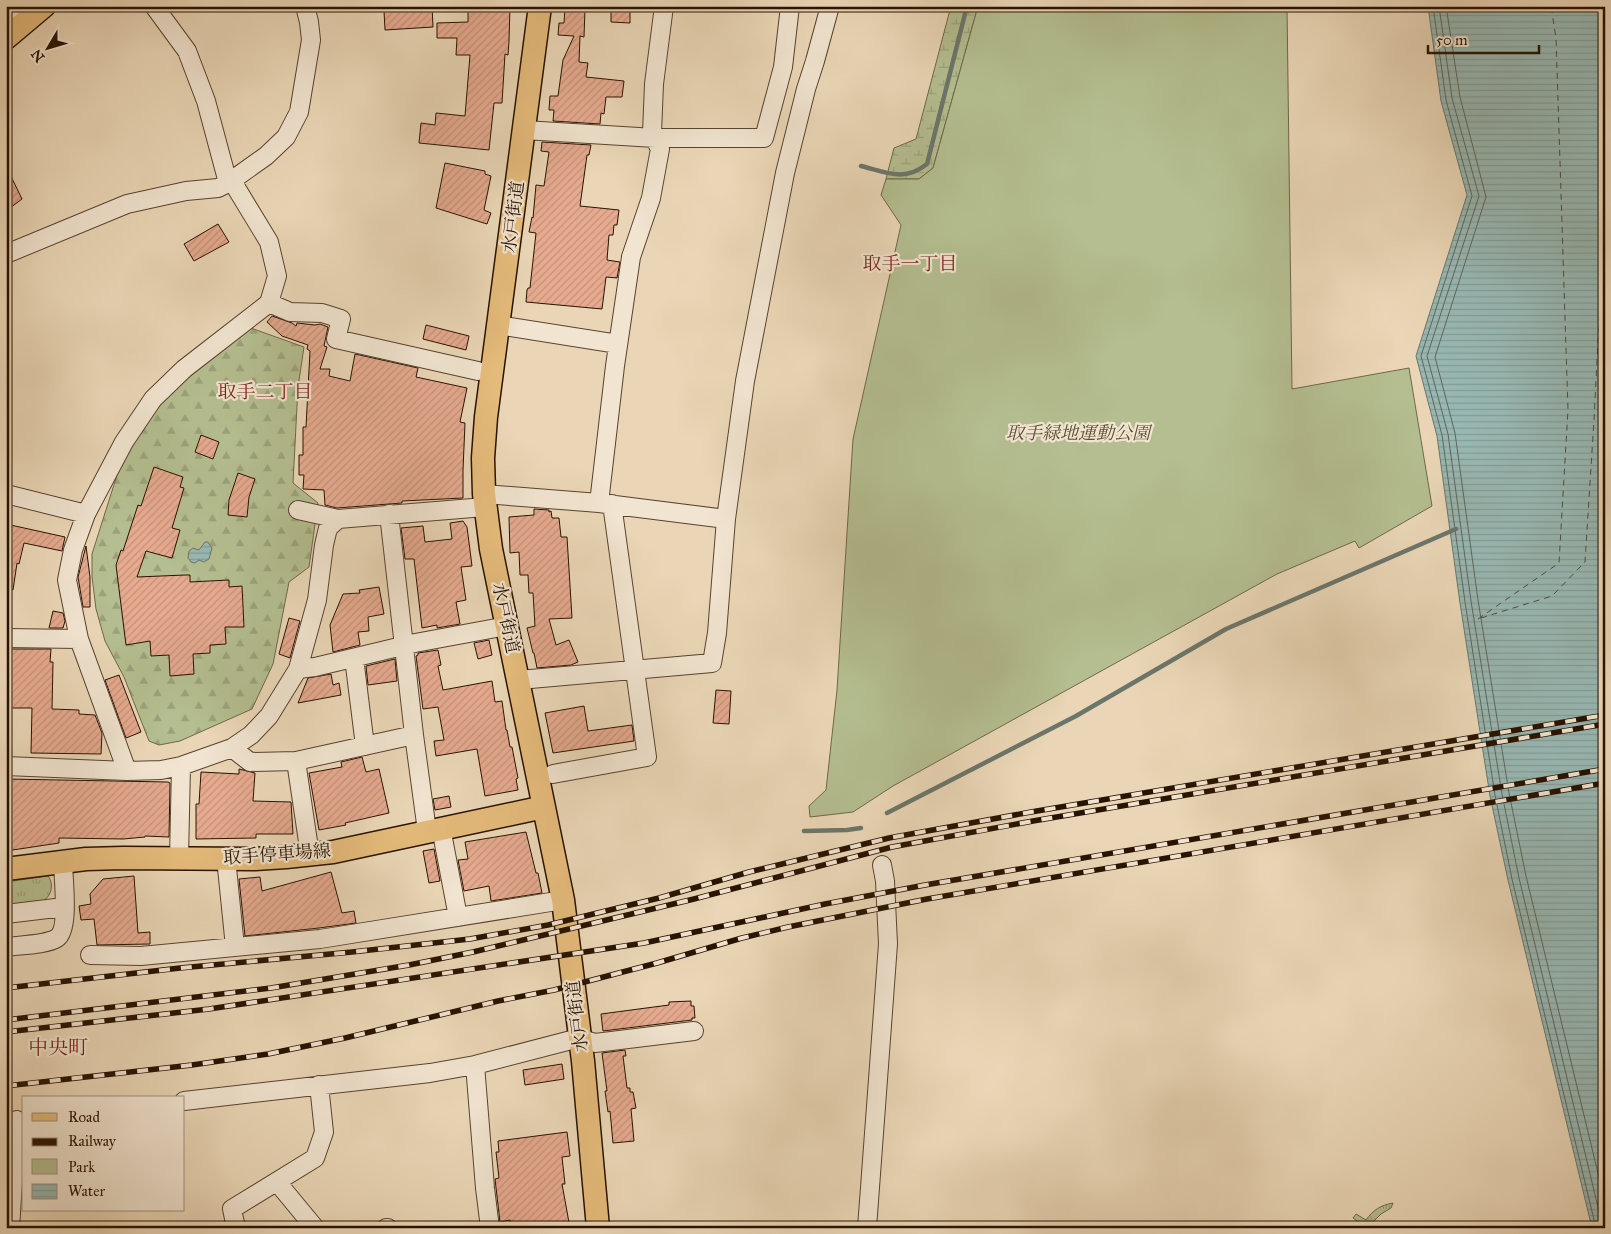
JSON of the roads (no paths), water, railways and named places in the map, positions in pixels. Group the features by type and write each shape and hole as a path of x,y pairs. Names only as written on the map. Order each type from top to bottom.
{"main road":[{"path":"14,32 44,6"},
{"name":"水戸街道","path":"540,6 498,325 483,458 484,501 491,549 563,900 580,1038 598,1228"},
{"name":"取手停車場線","path":"6,869 86,859 286,858 333,852 544,807"}],"street":[{"path":"8,6 14,32"},
{"path":"127,771 79,639 67,580 73,550 86,514 124,442 152,399 184,369 269,303 277,276 269,242 230,182 206,101 187,51 154,6"},
{"path":"6,254 127,204 186,191 218,188 230,182 266,156 286,137 299,112 311,40 305,6"},
{"path":"553,774 647,757 635,671 605,504 618,344 631,257 651,198 660,149 652,133 654,84 664,6"},
{"path":"524,130 655,138 764,138 783,67 790,6"},
{"path":"519,680 712,663 717,633 726,519 745,381 785,173 806,89 830,6"},
{"path":"783,67 806,89"},
{"path":"269,303 290,312 322,313 341,319 336,339 478,371"},
{"path":"498,325 618,344"},
{"path":"6,494 86,514"},
{"path":"298,510 338,519 484,501 605,504 726,519"},
{"path":"389,514 414,735 434,830 458,917"},
{"path":"6,766 127,771 161,770 181,766 232,748 251,735 268,716 298,669 317,600 328,528 338,519"},
{"path":"298,669 507,626"},
{"path":"6,638 79,639"},
{"path":"354,658 365,746"},
{"path":"232,748 250,762 296,761 414,735"},
{"path":"296,761 310,855"},
{"path":"179,858 181,766"},
{"path":"226,858 235,947"},
{"path":"6,947 49,940 58,937 63,931 63,862"},
{"path":"867,1228 888,944 885,881 882,865"},
{"path":"90,955 141,956 320,939 563,900"},
{"path":"6,914 64,907"},
{"path":"185,1101 402,1077 475,1065 580,1038 595,1043 694,1031"},
{"path":"475,1065 490,1228"},
{"path":"236,1228 232,1209 315,1158 324,1132 320,1085"},
{"path":"10,1228 16,1120"},
{"path":"277,1182 315,1228"}],"water":[{"path":"1428,6 1605,6 1605,1228 1592,1228 1508,880 1490,796 1460,603 1437,436 1416,356 1467,195 1441,101"},
{"path":"205,542 208,542 212,548 209,559 204,562 199,560 195,563 191,562 188,558 189,551 193,548 199,550"}],"waterway":[{"path":"861,166 888,173 903,174 919,170 927,164 967,6"},
{"path":"887,813 1076,716 1226,629 1456,529"},
{"path":"804,831 861,828"}],"railway":[{"path":"6,988 180,968 470,939 548,925 659,898 749,872 889,838 1031,812 1605,715"},
{"path":"6,1020 271,988 409,965 473,952 694,899 892,847 1033,821 1605,724"},
{"path":"6,1032 209,1009 644,943 825,904 925,885 1605,769"},
{"path":"6,1086 192,1065 268,1054 554,990 788,927 927,899 1605,783"}],"district":[{"name":"取手一丁目","path":"910,263"},
{"name":"取手二丁目","path":"265,391"},
{"name":"中央町","path":"58,1047"}],"park label":[{"name":"取手緑地運動公園","path":"1078,433"}]}
